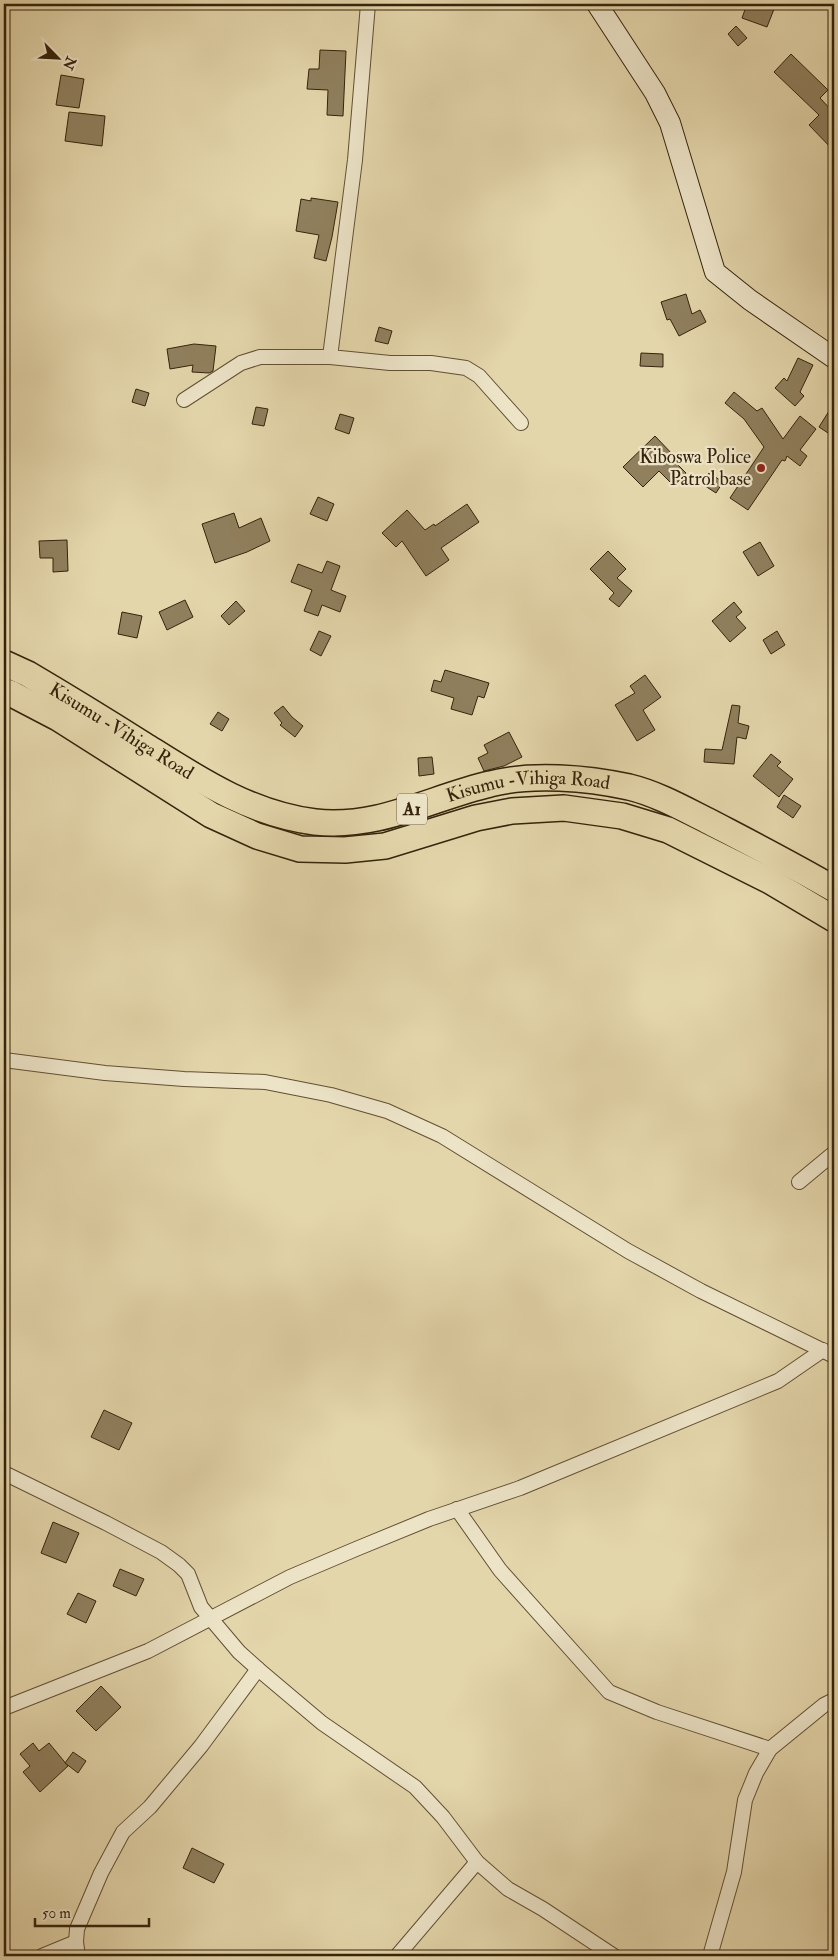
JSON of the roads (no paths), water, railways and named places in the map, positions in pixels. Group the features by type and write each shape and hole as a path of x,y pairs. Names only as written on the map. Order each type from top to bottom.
{"highway":[{"name":"Kisumu -Vihiga Road","path":"4,664 28,674 211,787 245,804 274,814 340,824 378,819 488,784 516,778 553,778 595,782 631,788 669,802 781,858 834,889"},
{"name":"Kisumu -Vihiga Road","path":"4,691 58,718 211,815 257,836 300,849 345,850 385,846 476,818 512,811 564,808 622,816 668,830 770,882 834,919"}],"street":[{"path":"330,358 355,160 368,4"},
{"path":"597,4 655,93 670,123 715,272 750,300 834,358"},
{"path":"184,400 241,363 260,357 431,363 466,368 479,376 521,423"},
{"path":"4,1060 105,1073 184,1079 265,1082 331,1095 388,1111 458,1145 628,1251 701,1292 829,1353"},
{"path":"799,1182 834,1153"},
{"path":"4,1708 148,1651 290,1577 429,1519 520,1488 778,1381 829,1353"},
{"path":"4,1473 106,1523 161,1552 179,1565 188,1574 201,1607 239,1652 322,1723 414,1787 443,1817 478,1862 508,1889 543,1909 614,1956"},
{"path":"458,1509 500,1570 609,1692 657,1712 770,1749"},
{"path":"78,1956 77,1929 101,1873 123,1832 150,1806 202,1746 258,1669"},
{"path":"710,1956 734,1872 745,1800 756,1773 770,1749 824,1705 834,1700"},
{"path":"396,1956 478,1862"},
{"path":"42,1956 76,1942"}],"place":[{"name":"Kiboswa Police Patrol base","path":"761,468"}]}
